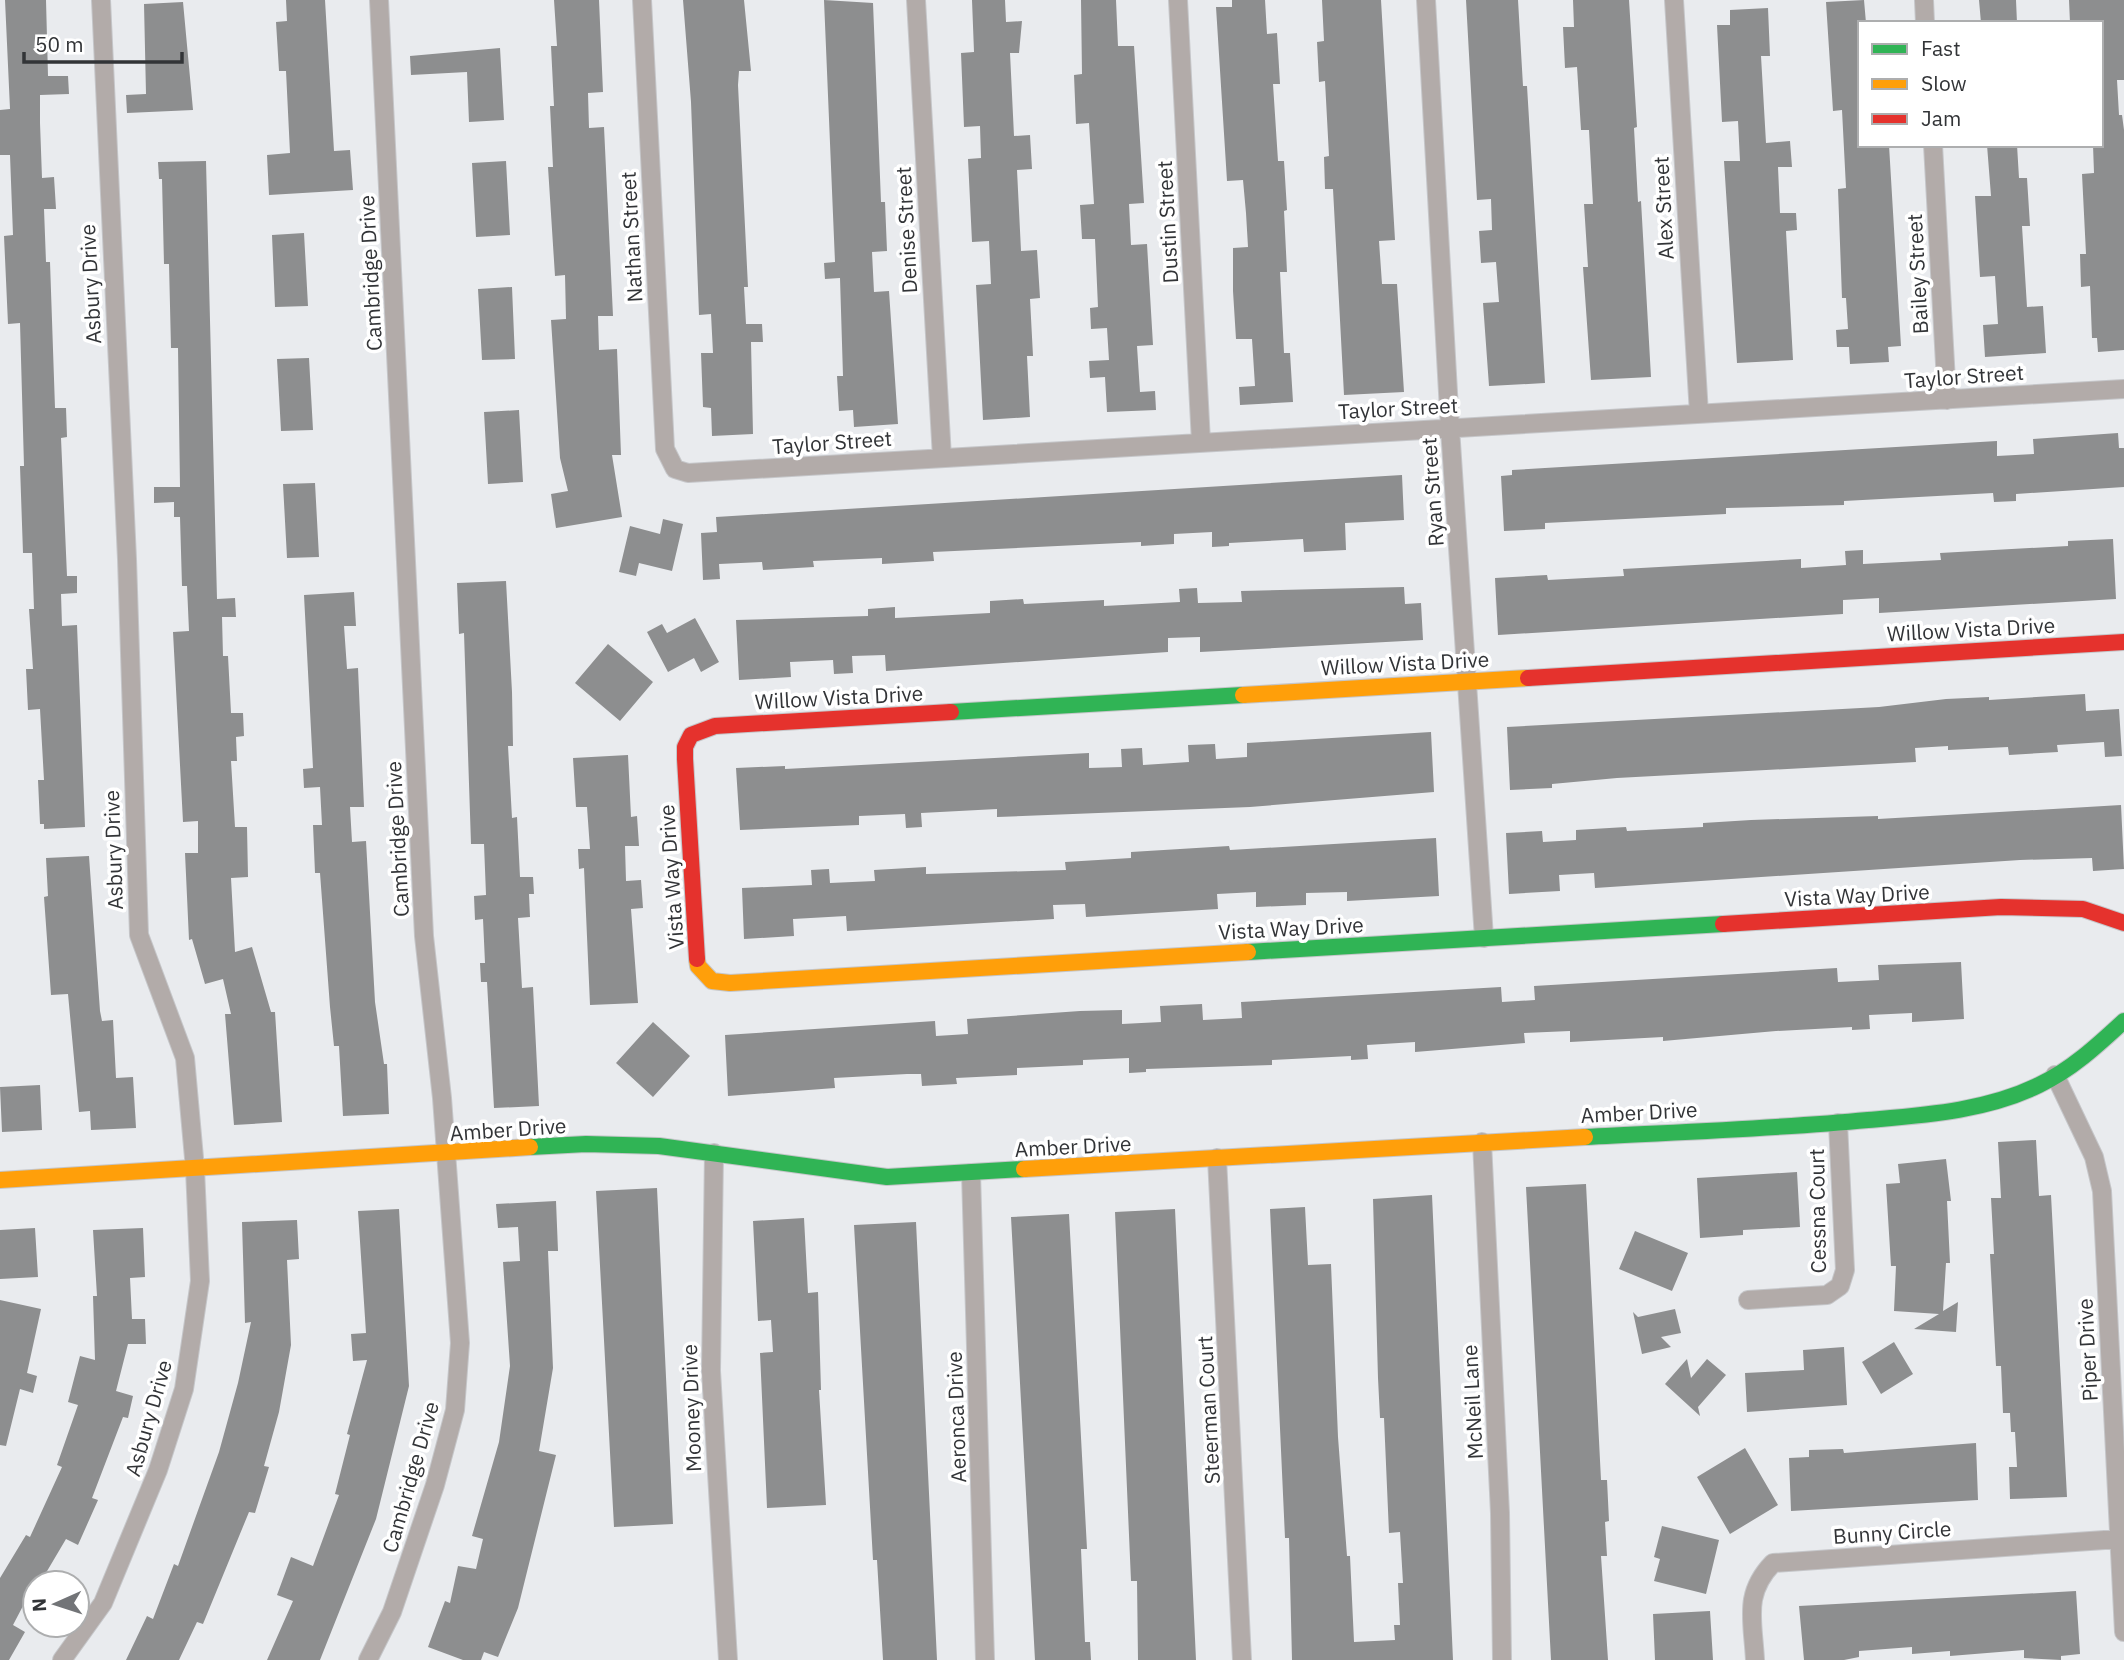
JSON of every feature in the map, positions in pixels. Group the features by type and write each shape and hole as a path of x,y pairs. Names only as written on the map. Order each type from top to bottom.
{"street":[{"name":"Asbury Drive","path":"62,1660 103,1603 145,1506 184,1389 200,1281 195,1169 185,1058 139,935 127,559 101,0"},
{"name":"Cambridge Drive","path":"368,1660 391,1612 421,1529 446,1447 458,1390 460,1343 446,1154 424,936 379,0"},
{"name":"Nathan Street","path":"642,0 665,449 675,469"},
{"name":"Denise Street","path":"916,0 942,458"},
{"name":"Dustin Street","path":"1178,0 1201,442"},
{"name":"Ryan Street","path":"1426,0 1450,428 1469,680 1484,938"},
{"name":"Alex Street","path":"1674,0 1699,414"},
{"path":"1924,0 1925,21"},
{"name":"Bailey Street","path":"1933,147 1947,400"},
{"name":"Taylor Street","path":"675,469 688,473 2124,388"},
{"name":"Willow Vista Drive","path":"691,735 715,726 2124,642"},
{"name":"Vista Way Drive","path":"691,735 685,747 685,759 696,953 698,967 712,981 730,983 2001,907 2083,909 2123,923"},
{"name":"Amber Drive","path":"0,1180 586,1144 659,1146 887,1177 1838,1123 1933,1113 1986,1103 2038,1086 2100,1043 2124,1021"},
{"name":"Piper Drive","path":"2055,1075 2094,1157 2102,1191 2124,1632"},
{"name":"Cessna Court","path":"1748,1300 1827,1295 1840,1286 1845,1270 1838,1123"},
{"name":"McNeil Lane","path":"1482,1142 1500,1513 1502,1660"},
{"name":"Mooney Drive","path":"714,1153 711,1371 728,1660"},
{"name":"Steerman Court","path":"1217,1158 1242,1660"},
{"name":"Aeronca Drive","path":"971,1173 985,1660"},
{"name":"Bunny Circle","path":"1755,1660 1751,1595 1758,1578 1773,1563 2119,1539"}],"building":[{"path":"5,0 46,0 48,76 68,76 69,94 40,95 40,123 42,178 54,177 56,209 44,209 46,262 50,262 55,408 66,408 67,437 61,438 67,576 77,576 77,593 61,594 62,626 77,625 85,827 44,829 44,824 40,824 38,780 44,780 40,709 28,710 26,669 33,669 29,609 34,609 32,553 23,553 20,466 24,466 20,323 8,324 4,236 13,235 10,155 0,155 0,110 10,109"},
{"path":"286,0 325,0 334,151 350,150 353,190 269,195 267,155 290,153 286,71 279,71 276,22 287,21"},
{"path":"554,0 599,0 603,92 588,93 589,128 604,127 613,316 598,316 599,350 617,349 621,455 612,455 622,517 556,528 551,494 568,491 560,458 551,320 566,319 565,275 555,276 548,167 553,167 550,106 554,106 551,46 557,46"},
{"path":"683,0 744,0 751,71 739,71 738,85 748,287 744,287 746,324 762,324 763,342 751,342 753,434 712,436 711,408 703,407 701,353 713,353 711,314 699,315 691,102"},
{"path":"824,0 873,3 881,202 885,202 887,251 872,252 874,292 889,291 898,424 854,427 853,410 839,411 837,376 843,376 840,278 825,279 824,263 835,262"},
{"path":"972,0 1005,0 1006,22 1022,21 1019,53 1010,53 1014,136 1030,135 1032,169 1017,170 1021,251 1037,250 1040,298 1030,299 1033,356 1027,356 1030,417 983,420 976,285 991,284 989,241 972,242 968,159 981,158 980,126 964,127 961,53 974,52"},
{"path":"1081,0 1116,0 1118,46 1134,46 1144,203 1129,204 1131,245 1147,244 1153,345 1137,346 1140,392 1155,391 1156,410 1107,412 1105,377 1090,378 1089,361 1109,360 1107,328 1091,329 1090,308 1098,307 1095,239 1082,239 1080,205 1094,204 1089,123 1076,124 1074,75 1082,74"},
{"path":"1232,0 1265,0 1267,34 1277,33 1280,84 1273,84 1278,161 1284,161 1287,210 1284,211 1287,272 1280,272 1284,353 1290,353 1293,402 1240,405 1239,387 1255,386 1252,339 1236,339 1233,291 1233,248 1248,247 1246,213 1243,180 1227,181 1216,7 1232,7"},
{"path":"1322,0 1381,0 1395,240 1379,241 1382,284 1397,284 1404,392 1344,395 1333,189 1325,189 1324,157 1329,156 1325,81 1319,82 1317,42 1324,41"},
{"path":"1466,0 1518,0 1523,86 1527,86 1545,383 1489,386 1483,303 1499,302 1496,262 1481,263 1479,231 1492,230 1491,199 1477,200"},
{"path":"1573,0 1629,0 1637,127 1634,128 1638,202 1641,201 1651,377 1591,380 1583,267 1588,267 1584,204 1593,204 1589,130 1581,130 1577,67 1565,68 1563,27 1574,27"},
{"path":"1864,0 1866,21 1858,21 1858,147 1889,147 1901,346 1888,347 1889,362 1850,364 1849,347 1837,347 1836,330 1848,329 1846,298 1842,298 1838,189 1846,188 1842,110 1833,111 1826,2"},
{"path":"1979,0 2016,0 2017,21 1981,21"},
{"path":"2069,0 2124,0 2124,80 2117,80 2119,115 2122,115 2124,130 2124,350 2098,352 2097,338 2092,338 2090,286 2081,287 2080,254 2086,254 2082,174 2094,173 2093,147 2103,147 2103,21 2070,21"},
{"path":"183,2 193,110 127,113 126,95 146,94 144,4"},
{"path":"1768,8 1770,56 1761,56 1766,143 1790,141 1792,167 1778,167 1780,213 1796,213 1797,230 1786,231 1793,360 1737,363 1724,161 1740,161 1738,121 1722,122 1717,25 1730,25 1730,10"},
{"path":"500,48 504,120 469,122 467,72 411,75 410,56"},
{"path":"1987,147 2017,147 2019,178 2027,178 2030,226 2022,226 2027,307 2043,306 2046,353 1985,357 1983,325 1998,324 1995,276 1980,277 1975,196 1991,196"},
{"path":"206,161 217,599 235,598 236,617 222,617 223,656 228,656 231,713 243,713 244,736 236,737 237,761 231,761 235,827 247,827 248,877 231,878 235,952 252,947 271,1012 275,1012 282,1122 234,1125 225,1014 231,1014 223,979 205,984 192,939 189,940 185,853 198,853 198,821 183,822 173,632 189,631 187,586 182,586 180,517 174,517 174,502 154,503 154,487 180,487 178,348 171,348 169,264 164,264 162,179 159,179 158,162"},
{"path":"506,161 510,235 476,237 472,163"},
{"path":"304,233 308,306 275,307 272,235"},
{"path":"512,287 515,359 482,360 478,289"},
{"path":"309,358 313,430 281,431 277,359"},
{"path":"519,410 523,482 488,484 484,412"},
{"path":"2118,433 2119,448 2124,448 2124,487 2016,494 2016,501 1994,502 1993,493 1844,501 1844,505 1726,508 1726,514 1545,523 1545,529 1504,531 1501,476 1512,475 1512,470 1997,441 1997,456 2034,454 2033,439"},
{"path":"1402,475 1404,520 1345,523 1346,550 1304,552 1303,539 1229,543 1229,546 1212,547 1212,532 1174,534 1174,544 1141,546 1141,542 933,552 934,561 882,564 882,558 813,561 814,567 763,570 762,562 719,564 720,579 703,580 701,533 717,532 716,517"},
{"path":"315,483 319,557 287,558 283,484"},
{"path":"663,519 683,524 672,571 639,563 636,576 619,572 630,526 660,534"},
{"path":"2113,539 2116,599 1879,613 1879,598 1843,600 1843,614 1498,635 1495,578 1547,575 1548,580 1624,576 1623,569 1801,559 1801,568 1846,565 1845,551 1863,550 1863,564 1941,560 1940,553 2068,546 2068,541"},
{"path":"506,581 512,692 513,746 508,746 512,818 517,817 520,877 533,877 534,894 529,894 530,917 518,918 522,988 533,987 539,1106 494,1108 487,982 481,982 480,963 485,963 483,919 475,920 474,896 486,895 484,844 471,844 464,633 459,634 457,583"},
{"path":"1404,587 1405,604 1421,603 1423,640 1200,652 1200,637 1168,638 1168,652 886,671 885,655 852,656 853,673 834,674 833,660 790,662 791,677 739,680 736,620 868,616 868,609 895,607 895,618 990,613 990,601 1023,599 1024,604 1104,600 1104,606 1180,602 1179,589 1197,588 1198,603 1242,602 1241,591"},
{"path":"354,592 356,626 344,626 347,669 358,668 364,807 350,807 352,842 366,841 375,1002 384,1064 387,1064 389,1114 343,1116 339,1046 334,1046 330,1007 320,873 315,873 313,825 322,825 320,787 304,788 303,769 313,768 304,595"},
{"path":"695,618 719,662 701,672 694,658 668,672 647,632 662,624 667,633"},
{"path":"608,644 653,682 620,721 575,683"},
{"path":"2085,694 2086,711 2119,709 2122,756 2105,757 2104,742 2057,745 2058,752 2009,755 2008,747 1948,750 1948,746 1915,748 1916,762 1617,778 1552,784 1552,788 1510,790 1507,727 1879,707 1946,699 1989,697 1989,700"},
{"path":"1431,732 1434,792 1250,807 997,817 997,809 921,813 922,827 906,828 905,814 859,816 859,825 740,830 736,768 785,766 785,769 1089,753 1089,768 1122,767 1121,749 1142,748 1143,765 1189,762 1188,745 1215,744 1216,759 1247,757 1247,743"},
{"path":"628,755 631,817 637,816 639,846 625,846 626,881 641,880 643,908 631,909 638,1003 590,1005 584,868 579,869 578,849 590,849 587,807 576,807 573,758"},
{"path":"2121,805 2124,869 2093,871 2092,858 2020,860 1595,888 1594,873 1559,875 1560,891 1509,894 1506,833 1542,831 1543,842 1576,840 1576,830 1626,827 1627,831 1703,827 1703,823 1751,820 1878,816 1878,819"},
{"path":"1436,838 1439,896 1347,901 1347,892 1306,893 1306,905 1256,907 1256,892 1217,894 1218,909 1086,917 1085,904 1053,905 1054,919 847,931 846,916 793,919 794,936 744,939 742,888 812,885 811,870 829,869 830,883 875,881 874,870 926,867 926,874 1066,870 1065,862 1131,858 1131,852 1229,846 1230,850"},
{"path":"89,856 100,1011 102,1021 113,1020 116,1078 133,1077 136,1128 91,1130 90,1111 79,1112 68,994 51,995 44,897 48,896 46,858"},
{"path":"1961,962 1964,1019 1912,1022 1912,1013 1869,1015 1870,1029 1852,1030 1852,1027 1776,1031 1663,1041 1663,1037 1570,1042 1570,1031 1524,1033 1525,1043 1415,1052 1415,1042 1367,1045 1368,1059 1351,1060 1351,1056 1272,1060 1272,1065 1146,1069 1146,1072 1129,1073 1129,1058 1083,1060 1083,1065 1017,1068 1017,1075 956,1078 957,1084 922,1086 921,1074 907,1074 834,1078 835,1088 728,1096 725,1035 935,1021 936,1036 968,1034 967,1019 1080,1011 1122,1010 1122,1024 1161,1022 1160,1006 1202,1004 1203,1020 1242,1018 1241,1002 1501,987 1502,1002 1535,1000 1534,986 1837,968 1838,982 1879,980 1878,965"},
{"path":"653,1022 690,1056 653,1097 616,1063"},
{"path":"40,1085 42,1130 2,1132 0,1087"},
{"path":"2036,1140 2039,1196 2051,1195 2067,1497 2010,1499 2009,1467 2017,1467 2015,1432 2011,1432 2010,1413 2003,1413 2001,1366 1996,1366 1990,1254 1994,1254 1991,1198 2001,1198 1998,1142"},
{"path":"1946,1159 1951,1201 1947,1201 1950,1263 1946,1263 1943,1311 1958,1302 1956,1332 1914,1329 1939,1314 1894,1311 1896,1266 1891,1266 1886,1184 1900,1183 1898,1164"},
{"path":"1797,1172 1800,1227 1743,1230 1743,1235 1700,1238 1697,1178"},
{"path":"1586,1184 1601,1480 1607,1480 1609,1521 1605,1522 1607,1556 1601,1556 1608,1660 1551,1660 1526,1187"},
{"path":"657,1188 673,1524 614,1527 596,1191"},
{"path":"1432,1195 1453,1660 1292,1660 1289,1538 1285,1538 1270,1209 1305,1207 1308,1265 1331,1264 1338,1437 1347,1556 1350,1556 1354,1642 1395,1640 1394,1625 1400,1625 1398,1583 1403,1583 1400,1532 1389,1533 1384,1418 1380,1418 1373,1199"},
{"path":"556,1201 558,1251 548,1251 553,1368 539,1451 556,1455 518,1608 498,1657 484,1652 481,1660 463,1660 428,1647 445,1601 450,1603 458,1566 476,1569 483,1539 472,1536 499,1442 510,1366 503,1262 520,1261 518,1227 498,1228 496,1204"},
{"path":"399,1209 409,1386 376,1519 320,1660 267,1660 293,1601 277,1595 291,1557 313,1566 339,1495 335,1494 350,1435 347,1434 367,1360 353,1361 351,1334 366,1333 358,1211"},
{"path":"1175,1209 1196,1660 1138,1660 1137,1581 1131,1581 1115,1212"},
{"path":"1069,1214 1087,1549 1081,1549 1085,1642 1090,1642 1091,1660 1035,1660 1011,1217"},
{"path":"804,1218 808,1293 818,1292 819,1390 826,1505 767,1508 760,1353 773,1352 771,1320 758,1321 753,1221"},
{"path":"297,1220 299,1259 287,1260 291,1345 279,1412 264,1466 269,1467 255,1513 249,1512 203,1624 197,1622 179,1660 126,1660 147,1616 153,1619 174,1564 178,1566 219,1452 238,1383 251,1322 245,1323 242,1222"},
{"path":"916,1222 937,1660 883,1660 877,1560 873,1560 854,1225"},
{"path":"35,1228 38,1277 0,1279 0,1230"},
{"path":"143,1228 145,1277 130,1278 132,1319 145,1319 146,1344 128,1344 116,1391 133,1396 128,1418 123,1417 92,1498 98,1500 78,1545 66,1539 48,1569 21,1569 21,1610 13,1625 21,1630 21,1639 9,1660 0,1660 0,1578 26,1535 30,1537 62,1467 57,1465 78,1405 68,1402 80,1356 95,1360 93,1296 97,1296 93,1230"},
{"path":"1635,1231 1688,1253 1672,1291 1619,1269"},
{"path":"0,1300 41,1309 27,1373 37,1376 33,1393 20,1389 6,1446 0,1445"},
{"path":"1675,1309 1681,1333 1661,1337 1671,1347 1642,1354 1633,1312 1638,1317"},
{"path":"1894,1342 1913,1374 1881,1394 1862,1362"},
{"path":"1844,1347 1847,1405 1747,1412 1745,1373 1804,1370 1803,1350"},
{"path":"1687,1359 1691,1378 1707,1359 1726,1375 1698,1407 1700,1416 1665,1384"},
{"path":"1976,1443 1978,1500 1791,1511 1789,1458 1809,1457 1809,1450 1843,1449 1844,1453"},
{"path":"1745,1448 1778,1505 1730,1534 1697,1477"},
{"path":"1662,1526 1719,1540 1706,1594 1654,1581 1660,1559 1654,1557"},
{"path":"2076,1591 2080,1654 2061,1656 2061,1660 2024,1658 2024,1650 1950,1656 1950,1651 1912,1654 1912,1647 1859,1651 1859,1657 1844,1660 1804,1660 1799,1606"},
{"path":"1710,1611 1713,1660 1655,1660 1653,1614"}],"traffic: fast":[{"path":"951,712 1243,695"},
{"path":"1248,952 1723,924"},
{"path":"1585,1137 1833,1123 1933,1114 1977,1106 2019,1094 2051,1079 2084,1056 2124,1021"},
{"path":"530,1147 586,1144 659,1146 887,1177 1024,1169"}],"traffic: slow":[{"path":"1243,695 1528,678"},
{"path":"697,959 698,966 712,981 730,983 1248,952"},
{"path":"1024,1169 1585,1137"},
{"path":"0,1180 530,1147"}],"traffic: jam":[{"path":"1528,678 2124,642"},
{"path":"697,959 685,759 685,747 691,735 715,726 951,712"},
{"path":"1723,924 2001,907 2083,909 2124,923"}]}
